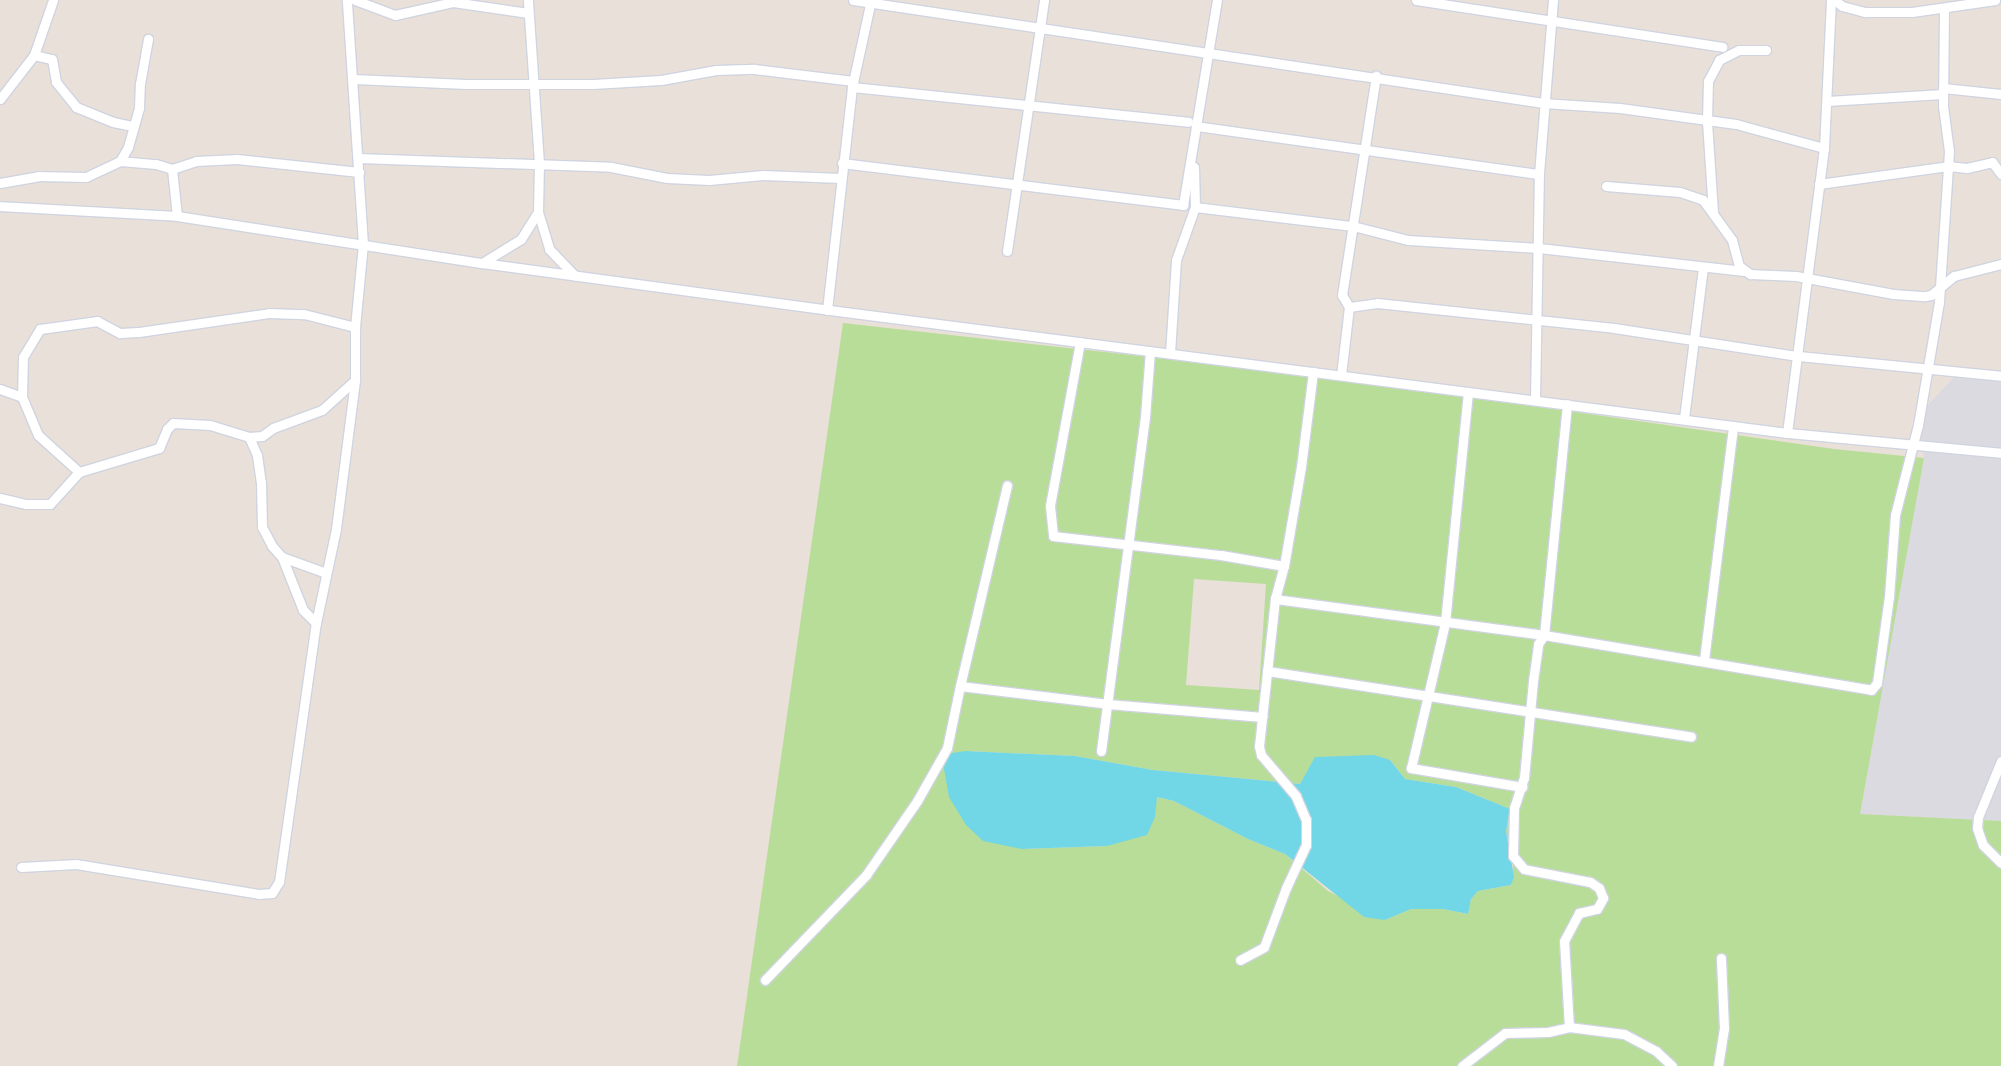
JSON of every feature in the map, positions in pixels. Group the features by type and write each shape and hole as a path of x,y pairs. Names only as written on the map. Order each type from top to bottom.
{"street":[{"path":"0,99 34,55 52,0"},
{"path":"21,868 76,864 259,894 272,893 279,882 316,623 336,529 355,380 355,327 363,244 354,79 347,0"},
{"path":"355,0 395,15 453,2 528,13"},
{"path":"528,0 539,162 538,212 549,249 575,276"},
{"path":"853,0 1040,29 1376,76 1543,103 1620,108 1707,121 1763,130 1824,148"},
{"path":"1007,251 1015,185 1044,0"},
{"path":"842,163 1183,205 1217,0"},
{"path":"1416,0 1552,19 1605,31 1722,47"},
{"path":"1534,400 1539,248 1539,174 1543,103 1554,0"},
{"path":"1787,433 1824,148 1831,0"},
{"path":"1834,0 1851,10 1865,12 1944,9 1995,0"},
{"path":"827,310 852,84 871,2"},
{"path":"1274,599 1544,635 1704,660 1871,690 1877,683 1889,597 1895,515 1913,444 1941,285 1949,135 1943,91 1944,9"},
{"path":"120,161 128,147 132,126 139,108 140,84 148,39"},
{"path":"1713,212 1707,121 1708,81 1718,60 1739,50 1766,50"},
{"path":"1170,353 1176,260 1195,207 1192,124 1206,98 1208,51"},
{"path":"34,55 52,59 56,82 76,107 114,122 132,126"},
{"path":"354,79 534,85 661,80 716,70 745,70 1027,107 1192,124 1365,152 1539,174"},
{"path":"1341,375 1349,307 1342,295 1376,76"},
{"path":"1827,101 1943,91 2001,94"},
{"path":"358,158 539,162 611,167 667,178 709,180 763,174 841,178"},
{"path":"0,183 38,176 86,177 120,161 156,164 172,169 196,161 237,159 359,172"},
{"path":"1819,184 1948,166 1967,168 1992,162 2001,173"},
{"path":"172,169 177,216"},
{"path":"1606,186 1692,194 1703,200 1732,240 1739,266 1744,271"},
{"path":"0,206 177,216 482,263 827,310 1869,443 1913,444 2001,453"},
{"path":"1195,207 1353,226 1408,240 1539,248 1744,271 1925,296 1954,276 2001,264"},
{"path":"482,263 520,239 538,212"},
{"path":"1684,418 1703,267"},
{"path":"1349,307 1377,303 1694,339 1798,356 1928,367 2001,376"},
{"path":"79,472 38,435 22,397 23,357 40,328 97,322 120,332 139,332 269,313 304,314 355,327"},
{"path":"1080,342 1050,506 1053,536 1221,554 1284,566"},
{"path":"1101,751 1127,544 1146,417 1150,351"},
{"path":"1240,960 1264,947 1286,888 1306,845 1306,820 1296,796 1261,755 1262,717 1274,599 1284,566 1313,372"},
{"path":"0,498 26,504 50,504 79,472 159,448 167,429 173,423 210,425 249,437 262,436 273,428 322,410 355,380"},
{"path":"0,389 22,397"},
{"path":"1468,392 1445,623 1411,768 1522,788"},
{"path":"1568,404 1544,635 1538,644 1522,788 1514,808 1513,856 1524,870 1590,882 1599,888 1603,898 1597,909 1579,913 1564,941 1569,1027"},
{"path":"1704,660 1733,426"},
{"path":"249,437 257,456 261,482 262,527 272,546 282,557 326,573"},
{"path":"765,980 866,875 917,801 947,748 1006,485"},
{"path":"282,557 284,569 303,610 316,623"},
{"path":"1267,671 1692,736"},
{"path":"960,686 1108,704 1262,717"},
{"path":"2001,762 1999,771 1978,817 1977,828 1983,845 2001,863"},
{"path":"1718,1066 1724,1028 1721,958"},
{"path":"1462,1066 1505,1033 1548,1032 1569,1027 1624,1034 1656,1051 1672,1066"}],"shaded area":[{"path":"2001,371 2001,821 1860,814 1924,458 1920,437 1923,410 1957,374"}],"green space":[{"path":"843,323 1330,377 1834,449 1924,458 1860,814 2001,821 2001,1066 737,1066","holes":["1194,579 1266,584 1259,690 1186,685","966,751 1075,756 1153,770 1300,784 1316,757 1390,760 1405,779 1456,787 1510,809 1506,831 1513,867 1511,885 1478,891 1471,899 1468,914 1443,909 1411,909 1385,920 1328,891 1285,854 1248,839 1174,801 1157,797 1107,846 1022,849"]}],"water":[{"path":"966,751 1075,756 1153,770 1300,784 1315,757 1374,755 1390,760 1405,779 1456,787 1510,809 1506,831 1514,877 1511,885 1478,891 1471,899 1468,914 1443,909 1411,909 1385,920 1364,917 1285,854 1248,839 1174,801 1157,797 1155,817 1147,835 1107,846 1022,849 983,841 966,825 949,797 944,769 946,754"}]}
